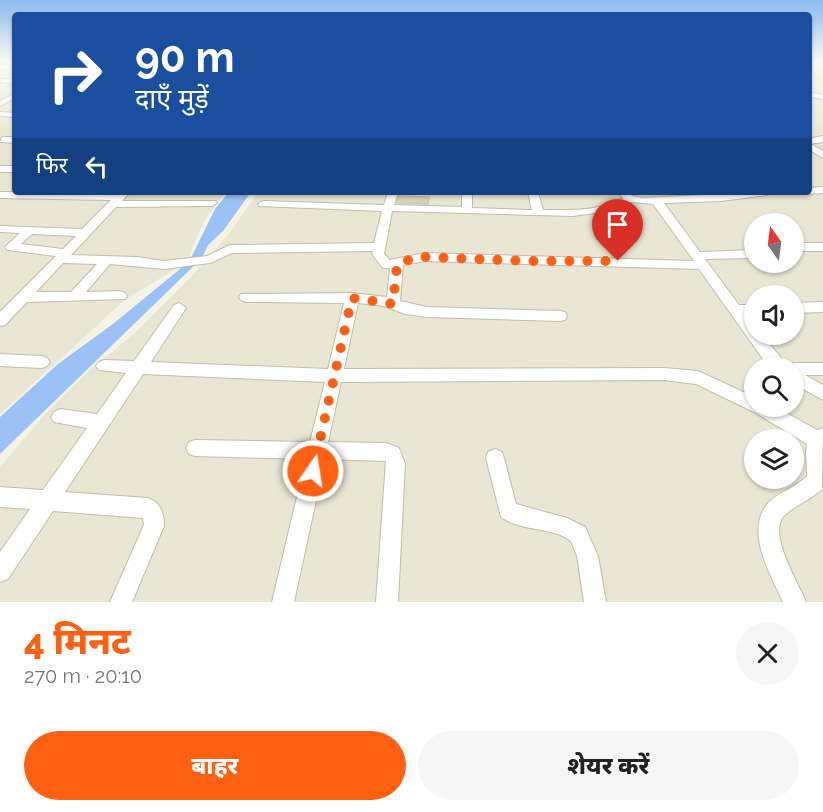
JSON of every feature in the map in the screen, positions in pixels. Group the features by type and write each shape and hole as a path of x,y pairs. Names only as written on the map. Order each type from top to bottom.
{"street":[{"path":"2,140 12,140"},
{"path":"1,195 212,203"},
{"path":"392,195 379,247 381,260 387,265 397,265 413,258 425,257 699,260 744,255"},
{"path":"467,195 467,211"},
{"path":"534,195 538,213"},
{"path":"263,204 573,213 614,207 626,195 656,200 744,195"},
{"path":"0,321 120,198"},
{"path":"656,200 735,310 772,357"},
{"path":"0,229 86,233"},
{"path":"30,230 11,248 63,256 164,265 210,258 223,251 236,248 379,247"},
{"path":"804,247 823,247"},
{"path":"75,296 107,260"},
{"path":"393,304 397,265"},
{"path":"23,297 120,296"},
{"path":"246,297 352,298 427,312 560,316"},
{"path":"283,602 352,298"},
{"path":"804,308 823,307"},
{"path":"0,571 141,367 178,308"},
{"path":"735,310 744,310"},
{"path":"0,360 42,362"},
{"path":"104,366 334,376 663,374 698,378 744,400"},
{"path":"804,369 823,369"},
{"path":"804,384 823,393"},
{"path":"60,417 102,422"},
{"path":"778,417 820,438 814,449 819,471 819,484 774,512 767,528 770,544 795,602"},
{"path":"195,448 318,449 393,454 396,463 387,602"},
{"path":"495,458 508,510 515,515 569,528 578,533 584,545 596,602"},
{"path":"0,497 148,508 154,515 154,526 121,602"}],"shaded area":[{"path":"0,89 12,89 12,195 224,195 204,221 189,256 181,266 126,299 0,414"},
{"path":"812,89 823,89 823,602 0,602 0,467 45,414 91,369 135,333 192,276 231,231 256,195 812,195"}],"water":[{"path":"227,195 249,195 223,231 208,245 202,258 0,454 0,417 58,364 113,324 180,269 192,256 215,209"}],"building":[{"path":"399,196 429,197 428,204 397,203"}],"route":[{"path":"313,471 352,298 393,304 397,265 413,258 425,257 527,261 618,261"}]}
